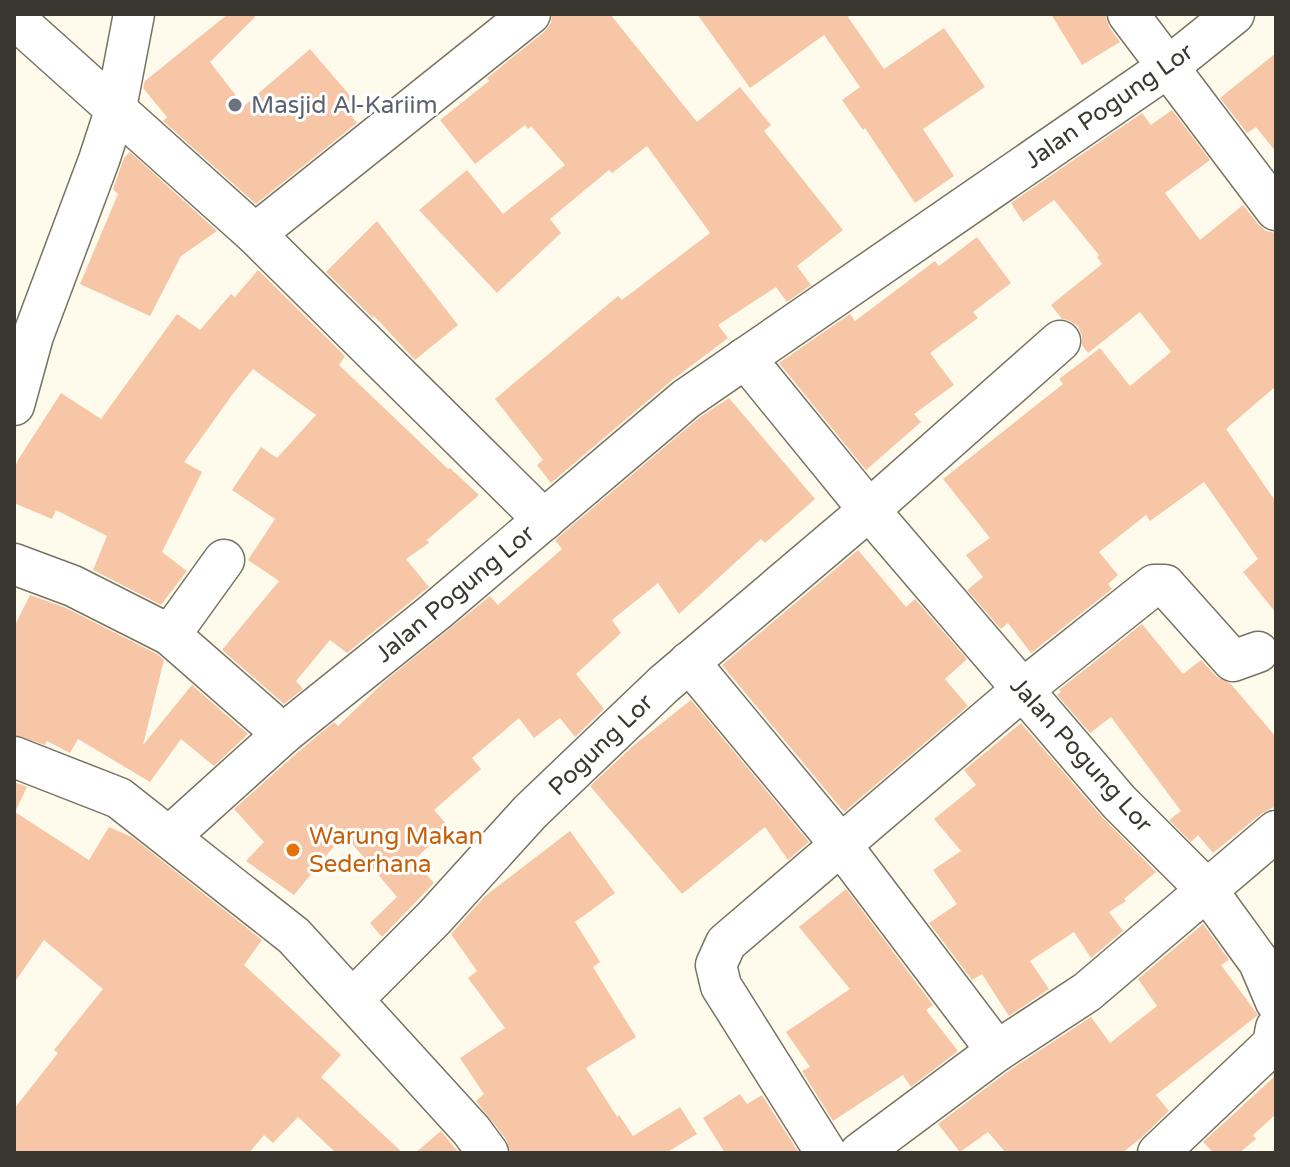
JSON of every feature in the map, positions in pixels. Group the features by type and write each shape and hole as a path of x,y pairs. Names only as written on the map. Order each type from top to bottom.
{"street":[{"path":"255,234 530,14"},
{"path":"1128,14 1276,210"},
{"name":"Jalan Pogung Lor","path":"170,836 283,734 435,612 686,399 1168,67 1234,14"},
{"path":"14,405 33,336 116,108 132,16"},
{"path":"14,18 255,234 544,520"},
{"name":"Pogung Lor","path":"353,999 434,918 530,812 689,662 869,510 1060,341"},
{"name":"Jalan Pogung Lor","path":"745,358 869,510 1119,802 1206,889"},
{"path":"170,635 224,560"},
{"path":"14,564 73,586 170,635 283,734"},
{"path":"826,1153 721,986 716,965 726,943 1022,690 1154,585 1165,585 1233,661 1258,652"},
{"path":"689,662 841,845 997,1051"},
{"path":"14,757 119,798 294,936 471,1130 488,1153"},
{"path":"860,1153 997,1051 1087,992 1276,831"},
{"path":"1206,889 1259,962 1276,1002"},
{"path":"1158,1153 1275,1039"}],"building":[{"path":"228,14 253,14 255,17 210,62 244,106 310,49 359,106 350,114 357,123 256,204 163,121 167,117 143,88 145,81"},
{"path":"552,14 610,14 697,122 740,87 771,125 764,131 843,230 797,266 811,285 787,302 776,287 718,325 728,338 671,381 551,483 537,465 543,460 495,399 618,296 622,300 710,233 647,146 612,173 609,170 550,219 561,233 497,293 419,210 467,170 503,214 565,165 531,126 528,129 525,125 475,164 440,120 544,32 551,23"},
{"path":"697,14 852,14 848,17 884,69 944,28 985,87 923,129 954,176 915,203 865,128 863,130 842,100 860,87 824,35 750,88"},
{"path":"1051,14 1105,14 1109,27 1120,42 1082,65"},
{"path":"1276,53 1276,152 1256,127 1247,133 1220,98"},
{"path":"1172,110 1210,160 1165,193 1200,240 1243,205 1266,231 1276,233 1276,386 1226,429 1276,502 1276,613 1243,572 1258,559 1204,482 1150,521 1146,515 1099,552 1118,575 1108,584 1112,589 1031,653 1008,623 1001,629 967,590 983,577 966,555 990,538 943,479 1063,384 1059,379 1100,348 1130,386 1171,352 1140,312 1088,353 1082,345 1078,326 1062,319 1051,305 1102,264 1097,257 1099,255 1054,200 1023,222 1011,203 1142,113 1151,125"},
{"path":"130,152 217,231 181,256 150,316 80,284 118,194 113,189 124,158"},
{"path":"377,221 458,325 415,360 374,316 326,272"},
{"path":"977,237 1011,283 973,312 978,318 930,353 954,385 914,414 921,422 866,470 779,363 850,314 855,321 935,261 939,266"},
{"path":"258,270 345,356 339,365 479,495 427,540 429,543 406,559 429,587 347,653 330,640 296,681 303,689 284,704 222,650 279,581 248,560 275,519 232,490 261,447 277,458 316,415 253,369 184,462 202,472 162,552 187,571 161,605 93,570 107,536 56,510 52,519 14,503 14,469 61,393 101,419 177,314 200,330 231,294 235,297"},
{"path":"729,398 815,499 765,543 761,539 679,614 658,583 612,620 621,633 576,674 604,709 575,737 560,718 534,738 519,718 472,758 481,769 434,810 449,827 414,860 434,883 382,937 370,923 397,897 344,834 294,895 246,861 264,842 234,809 334,722 338,726 385,681 490,596 498,605 562,549 555,540 700,417"},
{"path":"858,550 906,607 915,599 967,659 945,679 968,706 844,812 722,665"},
{"path":"30,595 64,607 164,660 143,745 192,685 248,734 214,766 181,739 150,782 78,739 70,753 47,741 45,745 14,735 14,627"},
{"path":"1142,624 1183,674 1201,660 1217,677 1230,683 1276,737 1276,806 1261,814 1213,853 1198,835 1191,842 1169,820 1181,811 1111,717 1090,733 1057,695 1061,692 1059,690"},
{"path":"691,700 809,842 788,860 765,827 682,894 590,786 633,746"},
{"path":"1021,723 1102,817 1156,872 1124,899 1126,901 1109,912 1123,931 1091,958 1074,932 1030,961 1049,989 1009,1016 982,974 972,980 929,923 957,904 933,870 961,851 934,819 976,785 964,770"},
{"path":"14,782 27,787 15,812 89,860 109,827 132,837 262,940 244,965 341,1055 321,1077 403,1153 336,1153 298,1117 273,1143 264,1135 249,1153 14,1153 14,1109 58,1053 54,1050 103,989 44,940 14,983"},
{"path":"570,831 615,893 575,922 600,962 593,967 636,1037 586,1068 633,1136 680,1107 697,1134 666,1153 511,1153 506,1139 476,1101 484,1094 460,1058 505,1028 468,978 477,971 451,934 485,896"},
{"path":"846,889 933,1005 926,1010 958,1051 911,1087 903,1075 833,1121 802,1071 810,1067 786,1032 850,989 799,927"},
{"path":"1203,924 1229,960 1221,965 1258,1015 1156,1095 1169,1111 1141,1138 1122,1153 1006,1153 988,1132 960,1152 938,1124 1010,1070 1091,1017 1110,1043 1157,1006 1138,979"},
{"path":"1276,1075 1276,1114 1253,1135 1256,1139 1239,1153 1214,1153 1203,1142"},
{"path":"740,1094 747,1104 762,1095 799,1153 725,1153 703,1118"},
{"path":"441,1131 459,1153 415,1153"}],"place":[{"name":"Masjid Al-Kariim","path":"235,105"},
{"name":"Warung Makan Sederhana","path":"293,850"}]}
